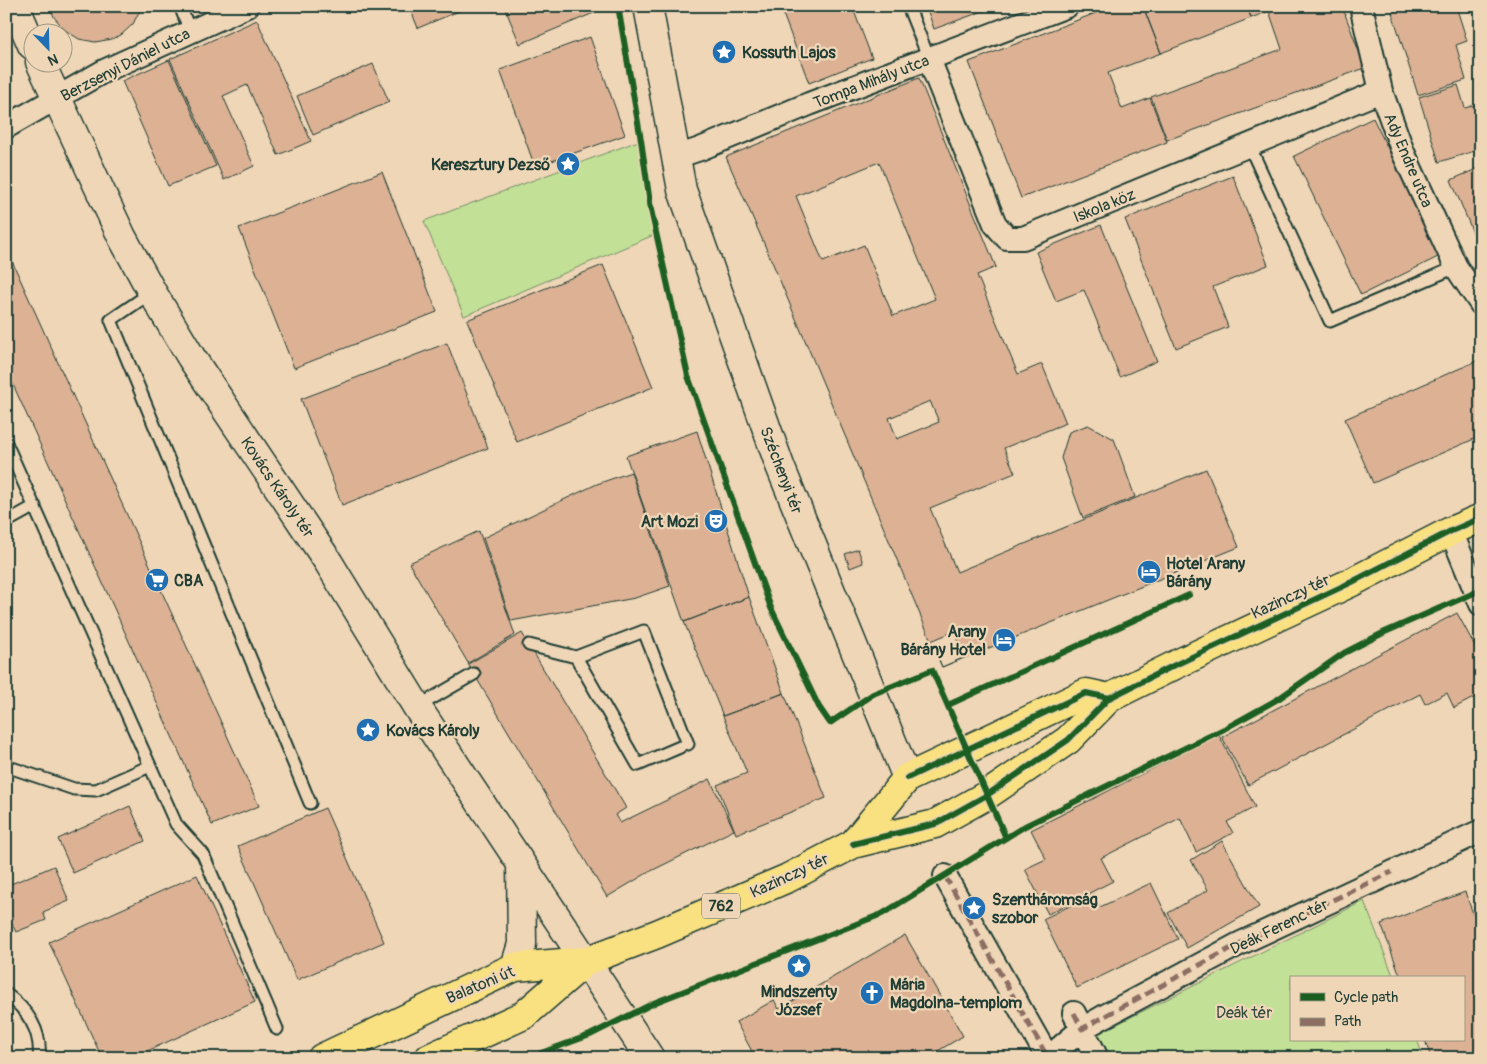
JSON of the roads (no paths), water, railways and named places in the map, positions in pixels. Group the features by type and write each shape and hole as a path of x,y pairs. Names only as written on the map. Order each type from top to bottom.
{"main road":[{"path":"15,6 22,22"},
{"name":"Széchenyi tér","path":"648,6 682,190 780,466 907,778"},
{"name":"Kovács Károly tér","path":"44,72 122,237 191,357 327,560 417,707 650,1058"},
{"name":"Kazinczy tér","path":"586,961 657,934 788,878 853,844 935,824 987,795 1068,740 1109,698 1481,518"},
{"name":"Kazinczy tér","path":"853,844 907,778 1086,693 1109,698"},
{"path":"515,967 522,944 521,864"},
{"name":"Balatoni út","path":"322,1058 515,967 586,961"},
{"name":"762","path":"429,1058 524,1015 586,961"}],"street":[{"name":"Berzsenyi Dániel utca","path":"6,127 104,71 247,6"},
{"name":"Tompa Mihály utca","path":"676,157 809,104 1067,6"},
{"name":"Ady Endre utca","path":"1361,6 1381,91 1404,152 1456,268 1481,304"},
{"name":"Iskola köz","path":"929,59 995,224 1007,238 1023,238 1381,91"},
{"path":"1451,531 1481,604"},
{"name":"Deák Ferenc tér","path":"945,876 1048,1058 1078,1021 1103,1017 1239,944 1480,833"},
{"path":"1078,1021 1097,1058"}],"lane":[{"path":"180,6 190,31"},
{"path":"908,6 929,59"},
{"path":"1249,145 1330,322 1456,268"},
{"path":"152,292 111,320 310,803"},
{"path":"6,443 176,824 203,854 277,1029"},
{"path":"6,522 35,506"},
{"path":"529,645 576,657 644,630 684,746 638,765 576,657"},
{"path":"417,707 474,674"},
{"path":"6,766 74,788 96,790 150,766"},
{"path":"6,994 29,1015 40,1049 39,1058"}],"place":[{"name":"Kossuth Lajos","path":"724,52"},
{"name":"Keresztury Dezső","path":"568,164"},
{"name":"Art Mozi","path":"716,521"},
{"name":"Hotel Arany Bárány","path":"1149,572"},
{"name":"CBA","path":"157,580"},
{"name":"Arany Bárány Hotel","path":"1004,640"},
{"name":"Kovács Károly","path":"368,730"},
{"name":"Szentháromság szobor","path":"974,908"},
{"name":"Mindszenty József","path":"799,966"},
{"name":"Mária Magdolna-templom","path":"872,993"}],"park label":[{"name":"Deák tér","path":"1244,1012"}]}
